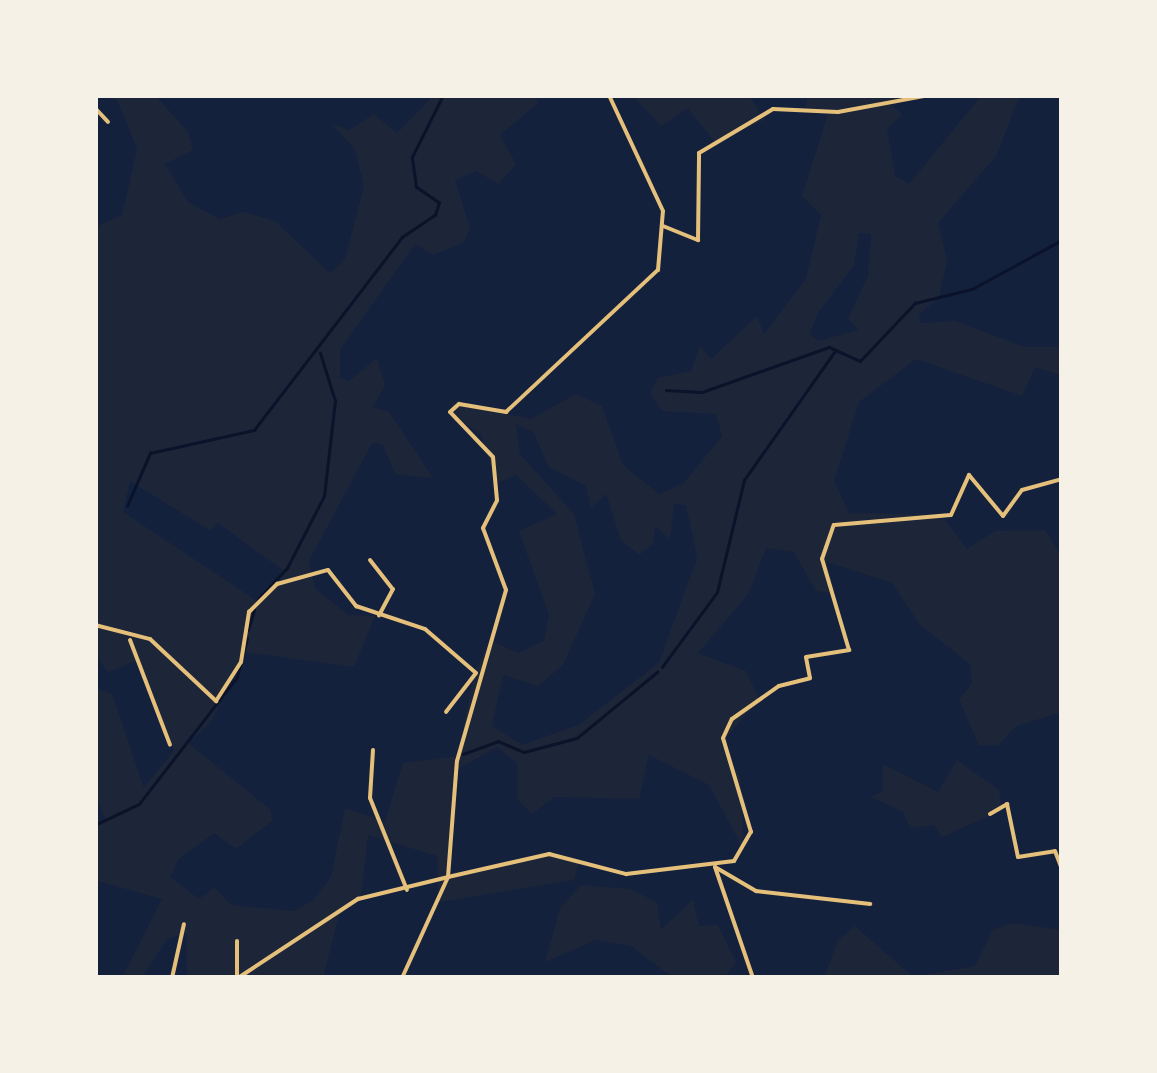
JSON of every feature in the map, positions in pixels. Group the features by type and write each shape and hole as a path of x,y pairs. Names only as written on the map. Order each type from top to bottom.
{"street":[{"path":"446,712 476,673 506,604 483,528 496,478 493,456 452,404 506,412 658,270 663,226 648,167 608,95"},
{"path":"663,226 698,240 699,153 772,109 838,112 930,95"},
{"path":"95,108 108,122"},
{"path":"237,978 358,899 548,854 598,872 715,866 747,849 751,832 723,738 732,719 779,686 810,678 806,657 849,650 822,559 834,526 951,515 970,475 1003,516 1022,490 1062,479"},
{"path":"370,560 392,589 379,615"},
{"path":"95,625 130,640 150,639 187,665 216,701 241,662 248,612 277,584 328,570 356,606 425,628 476,673"},
{"path":"130,640 170,745"},
{"path":"402,978 448,877 476,673"},
{"path":"373,750 370,798 406,890"},
{"path":"990,814 1007,804 1018,858 1055,851 1062,869"},
{"path":"715,866 756,891 870,904"},
{"path":"715,866 753,978"},
{"path":"1062,915 1062,924"},
{"path":"172,978 184,924"},
{"path":"237,941 237,978"}],"shaded area":[{"path":"95,95 155,95 188,132 193,150 165,164 188,202 220,219 243,212 275,221 330,273 345,259 364,186 355,149 331,123 349,130 374,114 397,133 434,95 535,95 538,103 500,135 516,164 499,184 476,171 455,180 470,228 464,242 433,255 415,244 340,350 340,378 349,381 377,358 385,385 373,407 389,412 433,478 395,474 383,445 372,443 309,561 315,588 348,615 375,616 354,667 244,652 211,722 188,743 271,810 272,821 236,849 214,833 178,860 170,877 199,899 214,887 231,905 294,911 313,900 331,877 345,808 385,822 403,763 458,756 474,674 490,640 518,653 544,641 549,615 519,531 557,514 516,475 496,483 481,434 453,417 452,403 531,419 576,394 602,406 623,465 659,494 684,483 722,436 716,414 662,411 650,393 658,378 691,371 700,346 711,359 757,316 764,334 806,279 821,215 802,196 829,111 806,108 807,95 930,95 890,104 902,114 887,129 895,176 909,184 982,95 1020,95 996,156 938,223 947,260 939,298 919,314 921,323 955,321 1025,347 1059,347 1062,376 1035,367 1022,396 916,359 859,402 834,481 849,513 941,515 967,549 995,531 1045,530 1062,557 1062,712 1016,726 998,746 979,745 959,700 972,683 970,664 920,625 892,583 827,562 829,593 816,591 794,552 766,548 749,593 698,653 746,671 759,699 721,744 740,777 744,850 709,785 649,755 639,799 554,797 532,814 517,799 517,763 497,747 458,769 447,875 553,853 579,862 574,880 439,902 437,856 368,835 361,896 339,915 323,978 187,978 186,933 167,939 142,978 122,978 162,899 98,881 95,897 95,828 106,820 95,795 95,688 112,694 144,788 174,750 138,660 108,672 95,655 95,227 122,215 137,149 117,100","holes":["859,233 871,234 868,276 848,318 858,330 818,341 810,334 817,314 854,265","516,424 533,432 549,467 586,486 591,508 606,494 621,540 639,555 653,544 655,526 670,539 674,504 686,505 697,558 659,663 578,725 522,745 492,726 503,675 538,686 563,665 595,594 574,514 520,454","130,481 211,531 218,523 284,571 260,603 123,512"]},
{"path":"632,95 749,95 764,120 715,142 688,108 661,126"},
{"path":"957,760 999,790 1002,810 942,837 934,825 910,828 903,812 871,797 883,791 883,764 938,792"},
{"path":"581,885 630,889 657,902 661,930 693,899 699,926 718,925 736,962 724,978 674,978 631,946 596,940 545,962 560,908"},
{"path":"1012,923 1062,930 1062,978 824,978 838,940 855,926 913,977 975,966 993,930"}],"waterway":[{"path":"127,506 150,453 254,430 402,237 435,215 439,203 416,187 412,157 443,95"},
{"path":"666,390 702,392 829,347 860,361 915,303 972,289 1062,240"},
{"path":"662,667 717,592 744,480 835,351"},
{"path":"258,599 287,568 324,496 335,401 320,353"},
{"path":"248,630 254,610"},
{"path":"95,825 139,804 237,677 247,638"},
{"path":"463,754 498,741 524,752 577,738 657,672"}]}
